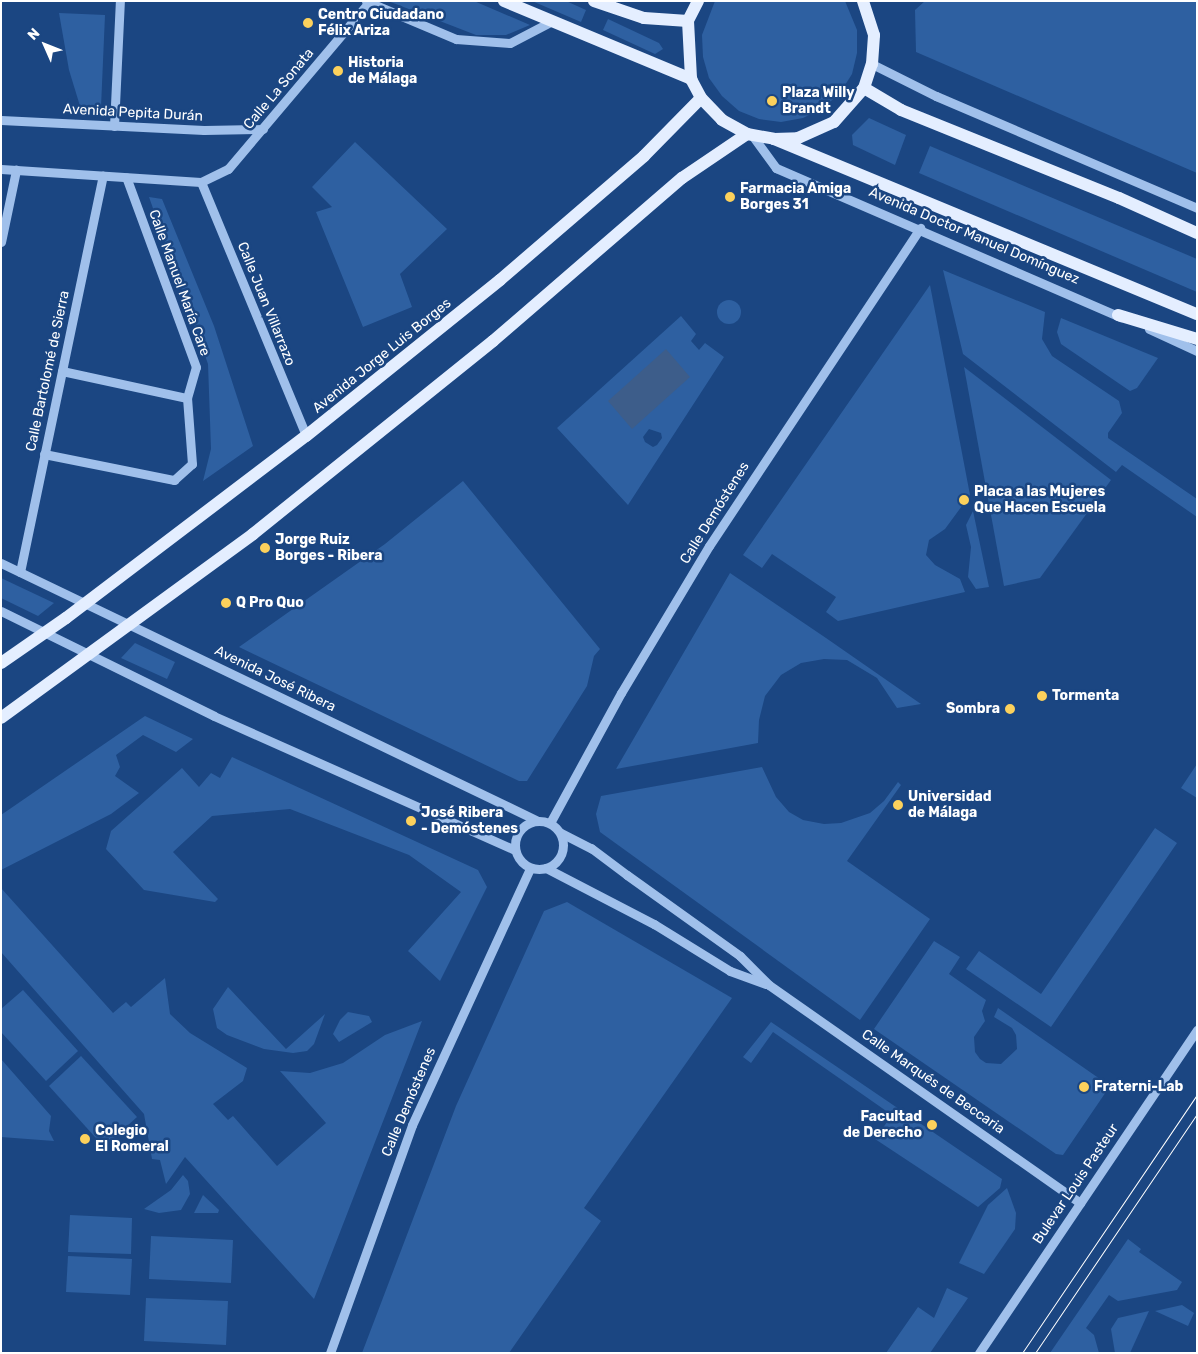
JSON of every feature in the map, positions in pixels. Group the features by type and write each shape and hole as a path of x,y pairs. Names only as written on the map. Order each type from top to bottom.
{"main road":[{"path":"504,1 691,78"},
{"path":"594,1 644,18 688,21"},
{"path":"698,1 688,21 691,78 701,98 722,120 749,134 774,139 798,138 834,122 864,88 872,64 874,35 867,3"},
{"path":"864,88 901,110 1119,198 1197,233"},
{"name":"Avenida Jorge Luis Borges","path":"1,663 66,618 306,436 500,280 644,156 701,98"},
{"path":"1,718 130,625 330,473 493,341 682,178 749,134"},
{"name":"Avenida Doctor Manuel Domínguez","path":"774,139 1197,314"},
{"path":"1118,315 1197,339"}],"street":[{"path":"114,126 120,1"},
{"path":"368,2 456,39 510,43 552,21"},
{"name":"Calle La Sonata","path":"201,182 228,169 368,2"},
{"path":"872,64 936,96 1197,208"},
{"name":"Avenida Pepita Durán","path":"1,120 114,126 263,129"},
{"name":"Avenida Doctor Manuel Domínguez","path":"749,134 776,168 920,228 1197,351"},
{"path":"1,169 201,182"},
{"path":"1,242 16,170"},
{"name":"Calle Bartolomé de Sierra","path":"20,572 103,176"},
{"name":"Calle Manuel María Care","path":"44,454 174,480 192,464 187,398 196,368 126,178"},
{"name":"Calle Juan Villarrazo","path":"201,182 306,436"},
{"name":"Calle Demóstenes","path":"550,823 621,693 710,546 920,228"},
{"path":"62,371 187,398"},
{"name":"Avenida José Ribera","path":"1,563 536,820"},
{"path":"1,611 214,716 515,850"},
{"path":"536,820 550,823 561,833 562,854 546,868 530,868 523,864 515,850 516,837 524,826 536,820"},
{"name":"Calle Marqués de Beccaria","path":"561,833 591,848 732,950 769,985 1080,1203"},
{"name":"Calle Demóstenes","path":"330,1353 412,1125 530,868"},
{"name":"Calle Marqués de Beccaria","path":"546,868 654,924 730,970 769,985"},
{"name":"Bulevar Louis Pasteur","path":"979,1353 1197,1030"}],"shaded area":[{"path":"388,1 474,1 530,25 506,35 476,35"},
{"path":"532,1 566,1 586,10 581,22"},
{"path":"715,1 845,1 857,30 857,53 852,74 840,93 823,108 803,118 781,122 759,119 739,111 722,96 709,78 703,57 702,35"},
{"path":"925,1 1197,1 1197,173 916,52 915,10"},
{"path":"59,13 105,15 101,107 80,106 69,70"},
{"path":"608,19 659,43 663,49 655,54 603,30"},
{"path":"869,118 906,135 895,165 853,145 852,135"},
{"path":"355,142 447,229 400,274 412,307 363,327 316,212 332,207 312,187"},
{"path":"930,146 1197,259 1197,292 919,173"},
{"path":"149,197 162,199 214,326 253,446 203,481 211,449 208,364"},
{"path":"943,270 1045,312 1042,339 1052,356 1119,401 1122,413 1108,433 1108,438 1197,499 1197,517 1122,465 1116,472 963,354"},
{"path":"930,285 970,495 945,529 929,540 926,555 935,565 960,579 965,592 838,621 826,612 836,597 772,554 762,568 743,555"},
{"path":"729,300 738,303 741,312 738,321 729,324 720,321 717,312 720,303"},
{"path":"681,316 696,334 691,341 699,350 705,343 724,357 628,505 557,428","holes":["649,429 661,433 662,438 653,447 645,442 643,437"]},
{"path":"1061,318 1158,358 1137,388 1130,391 1061,344 1057,332"},
{"path":"666,349 690,377 632,429 608,401"},
{"path":"964,367 1111,480 1040,578 1004,586"},
{"path":"463,481 600,649 594,656 587,686 527,781 519,781 239,647 385,544"},
{"path":"973,511 989,587 976,589 968,577 971,547 966,525"},
{"path":"730,573 921,704 897,708 877,678 847,660 824,659 801,663 781,675 765,696 759,720 758,743 616,769"},
{"path":"1,578 54,603 38,616 1,598"},
{"path":"135,643 175,662 167,679 121,658"},
{"path":"145,716 193,739 176,752 143,735 116,755 120,767 115,776 139,793 111,814 1,870 1,815"},
{"path":"232,757 478,870 487,887 440,981 408,951 461,892 409,855 290,809 212,816 173,852 218,899 215,902 144,890 106,849 111,831 182,768 199,787 211,773 220,778"},
{"path":"1197,764 1197,798 1181,788"},
{"path":"762,767 776,797 789,812 803,820 824,824 841,823 870,813 884,801 898,782 901,785 847,861 930,919 860,1020 600,832 596,814 601,796"},
{"path":"1155,828 1177,843 1051,1027 966,969 979,951 1041,994"},
{"path":"1,888 113,1013 126,1002 131,1007 165,978 170,1014 190,1033 247,1068 243,1081 213,1104 228,1120 233,1116 277,1166 326,1123 280,1071 310,1073 343,1063 385,1035 422,1021 314,1299 185,1157 166,1184 160,1160 152,1159 144,1114 1,952"},
{"path":"567,902 732,998 584,1208 601,1221 509,1353 362,1353 456,1106 544,911"},
{"path":"934,941 960,957 949,974 986,1000 982,1011 985,1021 974,1037 975,1052 980,1059 986,1063 1001,1064 1017,1049 1016,1035 1012,1028 994,1017 998,1008 1110,1086 1063,1155 1056,1154 874,1029"},
{"path":"228,987 286,1049 325,1014 314,1044 307,1051 293,1053 264,1049 227,1035 217,1028 213,1009"},
{"path":"23,990 78,1051 46,1081 1,1032 1,1009"},
{"path":"348,1012 369,1016 372,1022 339,1042 333,1034 340,1020"},
{"path":"771,1022 1002,1179 1000,1188 978,1207 875,1139 892,1115 773,1032 751,1063 743,1057"},
{"path":"81,1056 137,1117 104,1147 49,1086"},
{"path":"1,1059 51,1116 49,1131 54,1141 1,1137"},
{"path":"183,1175 188,1181 190,1194 181,1210 159,1213 144,1209 171,1190"},
{"path":"1007,1188 1016,1213 1015,1229 984,1274 959,1263 988,1205"},
{"path":"203,1195 219,1210 218,1213 194,1213"},
{"path":"70,1215 132,1218 131,1254 68,1252"},
{"path":"151,1236 233,1240 231,1283 149,1279"},
{"path":"1128,1239 1141,1249 1139,1252 1182,1282 1177,1290 1118,1301 1109,1295 1086,1328 1094,1335 1099,1353 1050,1353"},
{"path":"68,1256 132,1259 130,1295 66,1292"},
{"path":"947,1288 968,1298 930,1353 886,1353 918,1307 934,1318"},
{"path":"146,1298 228,1301 226,1345 144,1341"},
{"path":"1182,1305 1194,1313 1188,1326 1155,1311"},
{"path":"1149,1311 1130,1353 1115,1353 1111,1329 1118,1318"}],"tram line":[{"path":"1022,1353 1197,1095"},
{"path":"1035,1353 1197,1114"}],"place":[{"name":"Centro Ciudadano Félix Ariza","path":"308,23"},
{"name":"Historia de Málaga","path":"338,71"},
{"name":"Plaza Willy Brandt","path":"772,101"},
{"name":"Farmacia Amiga Borges 31","path":"730,197"},
{"name":"Placa a las Mujeres Que Hacen Escuela","path":"964,500"},
{"name":"Jorge Ruiz Borges - Ribera","path":"265,548"},
{"name":"Q Pro Quo","path":"226,603"},
{"name":"Tormenta","path":"1042,696"},
{"name":"Sombra","path":"1010,709"},
{"name":"Universidad de Málaga","path":"898,805"},
{"name":"José Ribera - Demóstenes","path":"411,821"},
{"name":"Fraterni-Lab","path":"1084,1087"},
{"name":"Facultad de Derecho","path":"932,1125"},
{"name":"Colegio El Romeral","path":"85,1139"}]}
